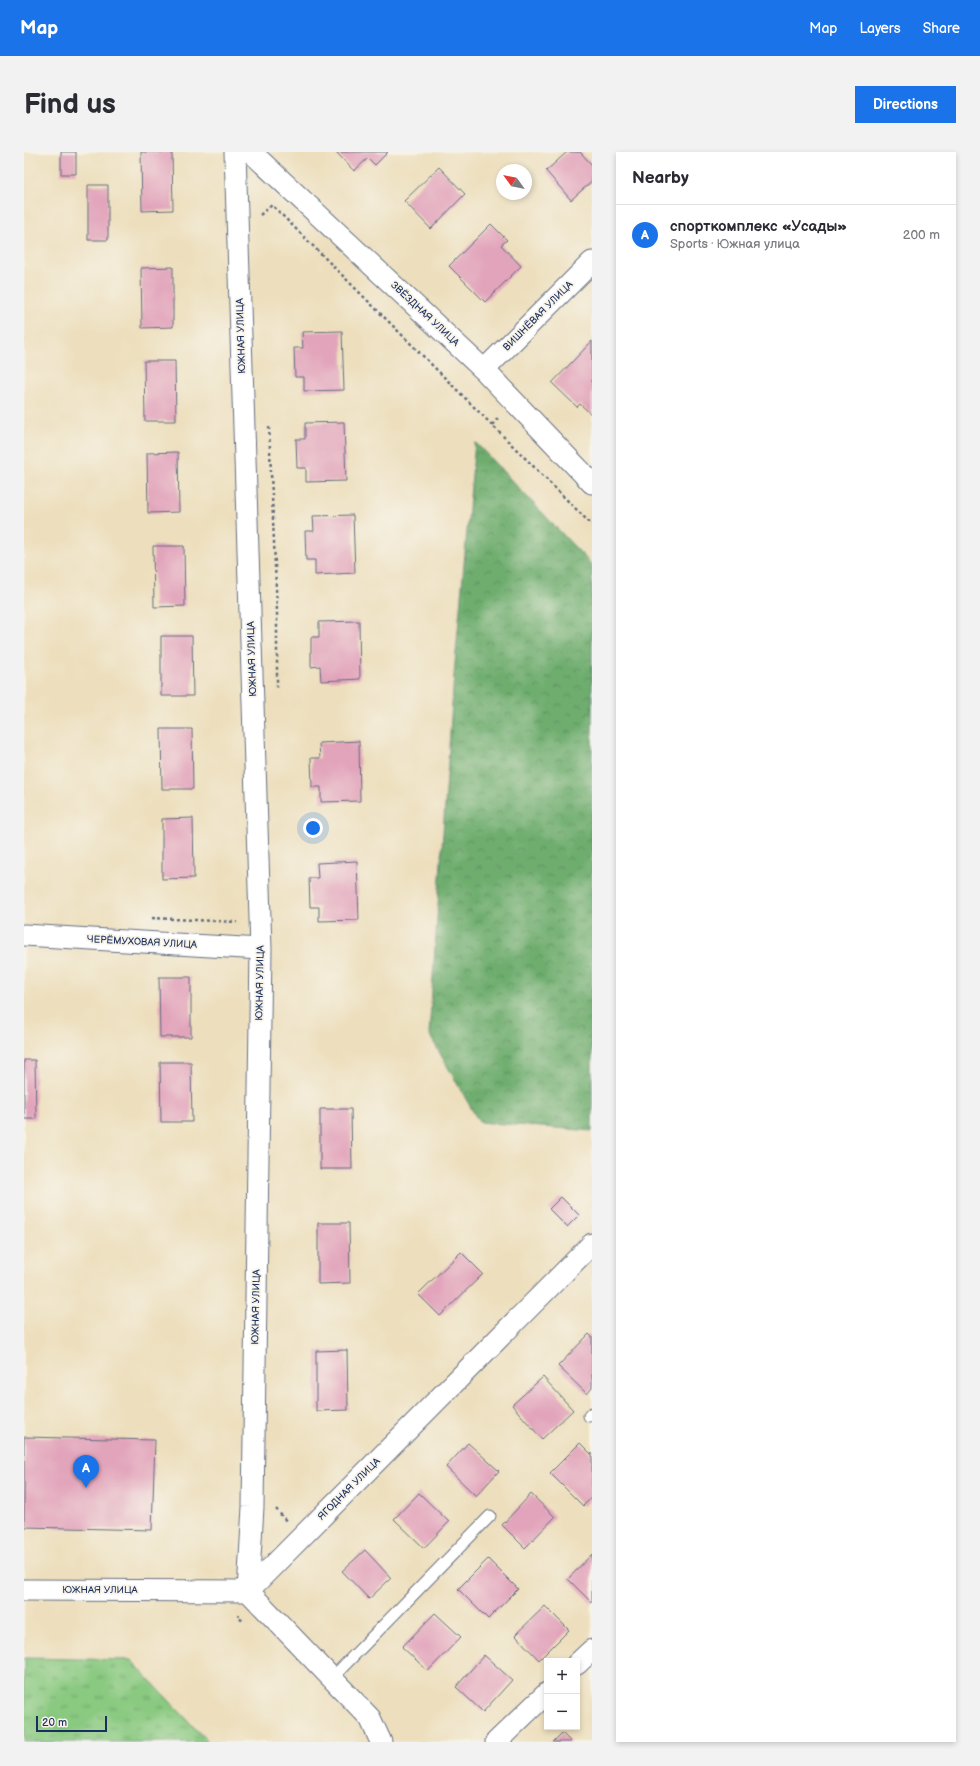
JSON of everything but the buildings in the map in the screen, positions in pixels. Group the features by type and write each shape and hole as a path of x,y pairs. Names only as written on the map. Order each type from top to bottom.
{"street":[{"name":"ЮЖНАЯ УЛИЦА","path":"24,1590 248,1591 253,1500 261,949 235,152"},
{"name":"ЗВЁЗДНАЯ УЛИЦА","path":"251,152 484,370 592,483"},
{"name":"ВИШНЁВАЯ УЛИЦА","path":"484,370 592,262"},
{"name":"ЧЕРЁМУХОВАЯ УЛИЦА","path":"24,935 261,949"},
{"name":"ЯГОДНАЯ УЛИЦА","path":"248,1591 592,1244"},
{"path":"248,1591 370,1718 381,1742"},
{"path":"580,1661 592,1650"},
{"path":"496,1742 546,1694"}],"lane":[{"path":"332,1678 490,1516"}],"path":[{"path":"259,216 272,205 592,525"},
{"path":"152,918 260,924"}],"green space":[{"path":"475,442 592,565 592,1131 479,1122 429,1034 454,675"},
{"path":"24,1658 131,1660 208,1742 24,1742"}],"place":[{"name":"спорткомплекс «Усады»","path":"86,1488"}]}
